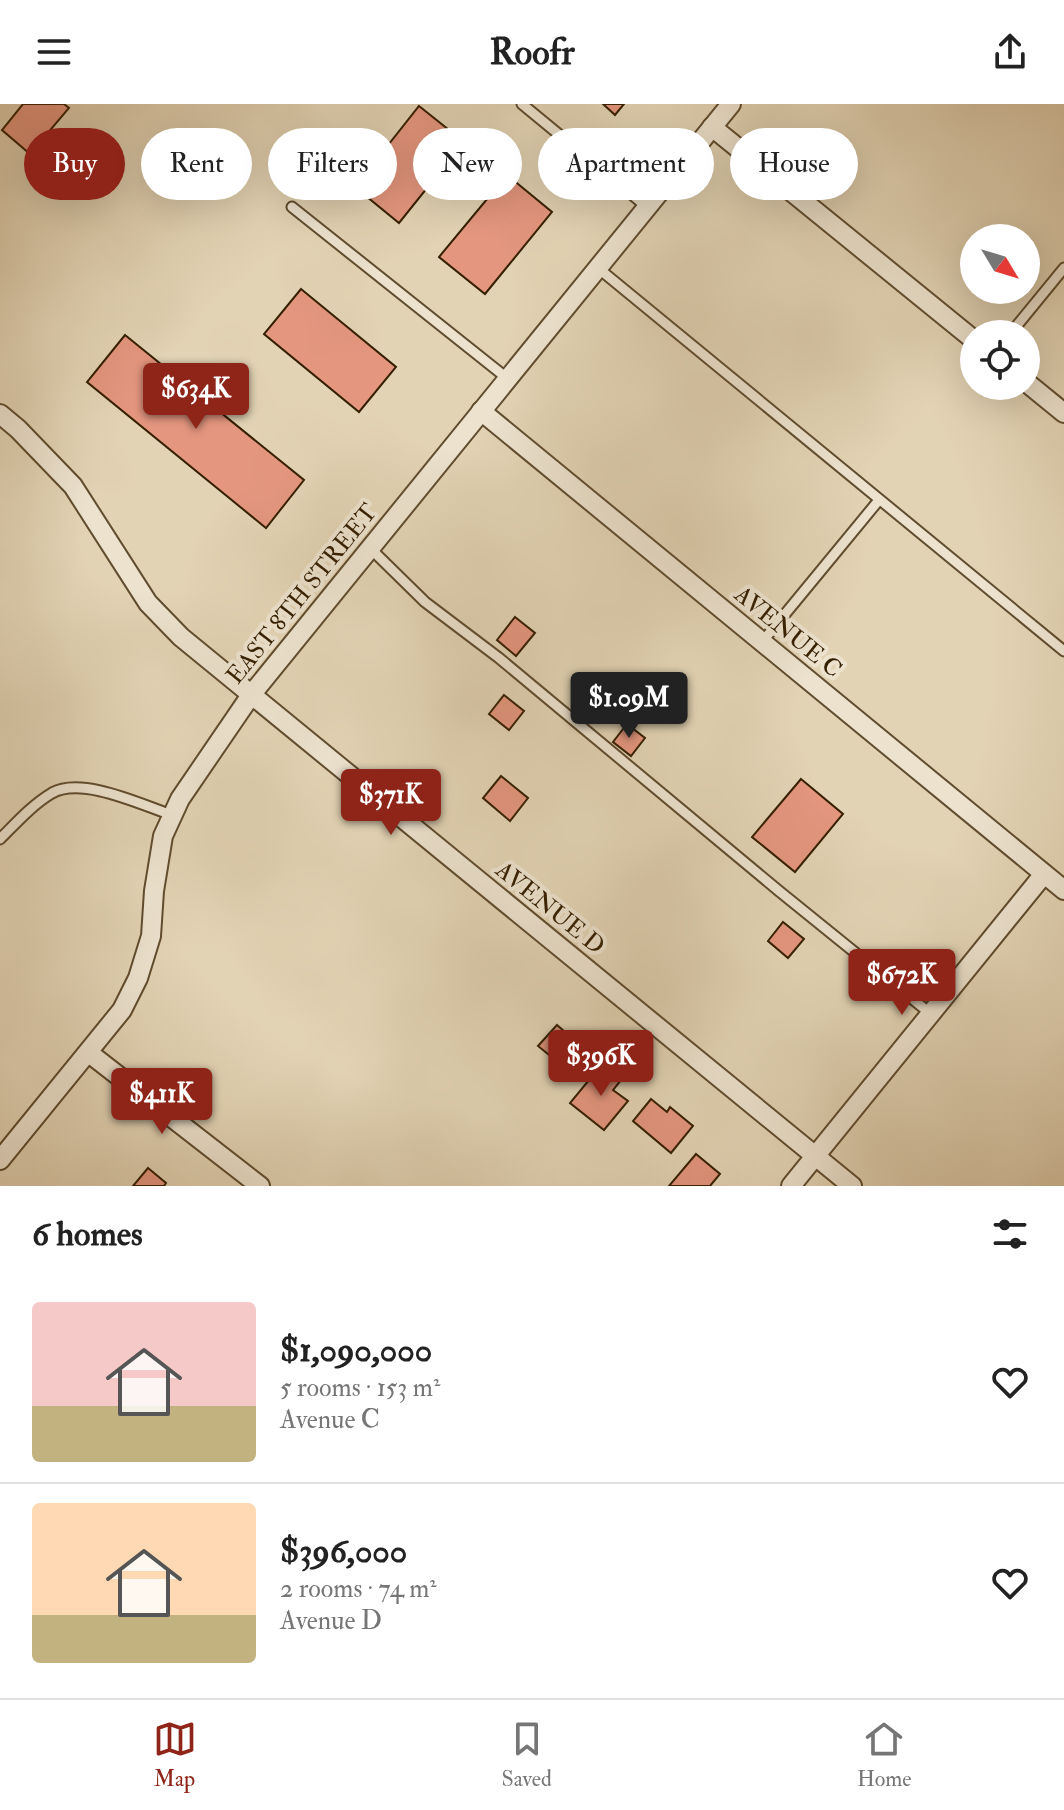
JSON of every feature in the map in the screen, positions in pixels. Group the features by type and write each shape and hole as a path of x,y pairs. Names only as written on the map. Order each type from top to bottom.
{"street":[{"name":"EAST 8TH STREET","path":"0,1160 122,1010 138,978 151,936 163,836 180,799 251,695 731,104"},
{"path":"712,127 960,329"},
{"path":"1040,393 1064,413"},
{"name":"AVENUE C","path":"481,411 1064,890"},
{"name":"AVENUE D","path":"0,414 73,486 148,603 181,637 852,1186"},
{"path":"791,1186 1044,874"},
{"path":"89,1053 260,1186"}],"lane":[{"path":"522,104 647,207"},
{"path":"292,207 508,379"},
{"path":"598,268 1064,651"},
{"path":"1021,320 1064,268"},
{"path":"762,642 879,500"},
{"path":"370,548 425,602 499,658 931,1014"},
{"path":"0,839 54,791 87,788 108,792 172,815"}],"building":[{"path":"23,104 64,104 69,108 52,128 24,128 24,149 2,130"},
{"path":"603,104 624,104 615,115"},
{"path":"419,106 446,128 413,128 413,200 417,200 399,223 371,200 397,200 397,134"},
{"path":"522,187 552,212 485,294 439,257 486,200 522,200"},
{"path":"301,289 396,367 359,412 264,334"},
{"path":"125,335 304,480 266,528 87,382"},
{"path":"515,617 535,633 516,656 497,640"},
{"path":"504,695 524,711 509,730 489,714"},
{"path":"627,724 645,738 631,756 613,742"},
{"path":"501,776 528,798 510,821 483,798"},
{"path":"801,779 843,814 795,872 752,837"},
{"path":"783,922 804,939 788,958 768,941"},
{"path":"557,1025 587,1051 570,1072 538,1046"},
{"path":"603,1063 622,1079 613,1090 628,1101 604,1130 570,1103"},
{"path":"651,1099 667,1112 670,1107 693,1126 671,1153 633,1121"},
{"path":"696,1154 720,1174 710,1186 669,1186"},
{"path":"148,1168 166,1183 164,1186 133,1186"}]}
